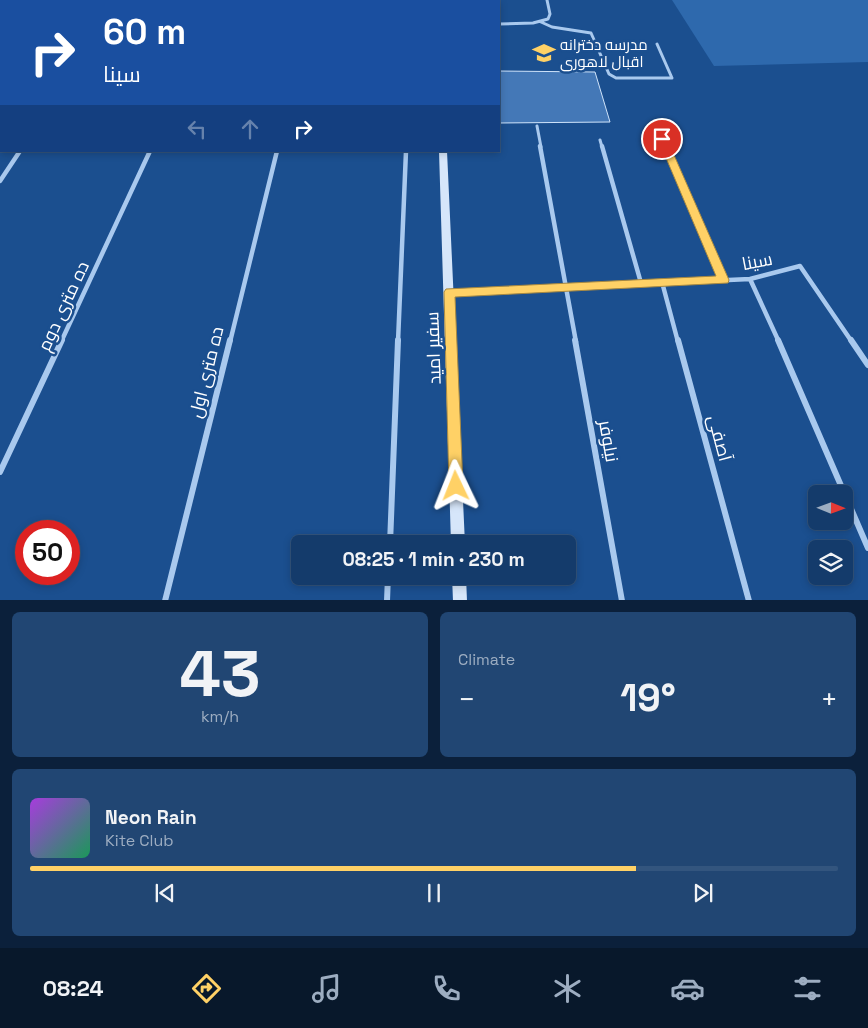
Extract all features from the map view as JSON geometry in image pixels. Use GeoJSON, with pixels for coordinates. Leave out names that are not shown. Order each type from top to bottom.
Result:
{"type":"FeatureCollection","features":[{"type":"Feature","properties":{"kind":"main road","name":"سفیر امید"},"geometry":{"type":"LineString","coordinates":[[443,152],[450,292],[458,535]]}},
{"type":"Feature","properties":{"kind":"main road"},"geometry":{"type":"LineString","coordinates":[[459,585],[460,600]]}},
{"type":"Feature","properties":{"kind":"street"},"geometry":{"type":"LineString","coordinates":[[500,24],[541,22],[548,19],[550,14],[547,0]]}},
{"type":"Feature","properties":{"kind":"street"},"geometry":{"type":"LineString","coordinates":[[541,22],[552,27],[591,33],[609,74],[616,78],[672,78],[657,44]]}},
{"type":"Feature","properties":{"kind":"street","name":"نیلوفر"},"geometry":{"type":"LineString","coordinates":[[537,126],[622,600]]}},
{"type":"Feature","properties":{"kind":"street"},"geometry":{"type":"LineString","coordinates":[[662,139],[724,280]]}},
{"type":"Feature","properties":{"kind":"street"},"geometry":{"type":"LineString","coordinates":[[600,140],[641,283]]}},
{"type":"Feature","properties":{"kind":"street"},"geometry":{"type":"LineString","coordinates":[[0,181],[19,152]]}},
{"type":"Feature","properties":{"kind":"street","name":"ده متری دوم"},"geometry":{"type":"LineString","coordinates":[[0,472],[150,152]]}},
{"type":"Feature","properties":{"kind":"street","name":"ده متری اول"},"geometry":{"type":"LineString","coordinates":[[165,600],[277,152]]}},
{"type":"Feature","properties":{"kind":"street"},"geometry":{"type":"LineString","coordinates":[[390,535],[406,152]]}},
{"type":"Feature","properties":{"kind":"street","name":"سینا"},"geometry":{"type":"LineString","coordinates":[[450,292],[750,279],[800,266],[868,365]]}},
{"type":"Feature","properties":{"kind":"street"},"geometry":{"type":"LineString","coordinates":[[750,279],[805,399],[868,548]]}},
{"type":"Feature","properties":{"kind":"street","name":"آصفی"},"geometry":{"type":"LineString","coordinates":[[662,282],[749,600]]}},
{"type":"Feature","properties":{"kind":"street"},"geometry":{"type":"LineString","coordinates":[[387,600],[388,585]]}},
{"type":"Feature","properties":{"kind":"shaded area"},"geometry":{"type":"Polygon","coordinates":[[[672,0],[868,0],[868,62],[714,66],[672,0]]]}},
{"type":"Feature","properties":{"kind":"building"},"geometry":{"type":"Polygon","coordinates":[[[500,71],[595,72],[610,122],[500,123],[500,71]]]}},
{"type":"Feature","properties":{"kind":"place","name":"مدرسه دخترانه اقبال لاهوری"},"geometry":{"type":"Point","coordinates":[544,53]}},
{"type":"Feature","properties":{"kind":"route"},"geometry":{"type":"LineString","coordinates":[[456,486],[450,292],[724,280],[662,139]]}}]}
